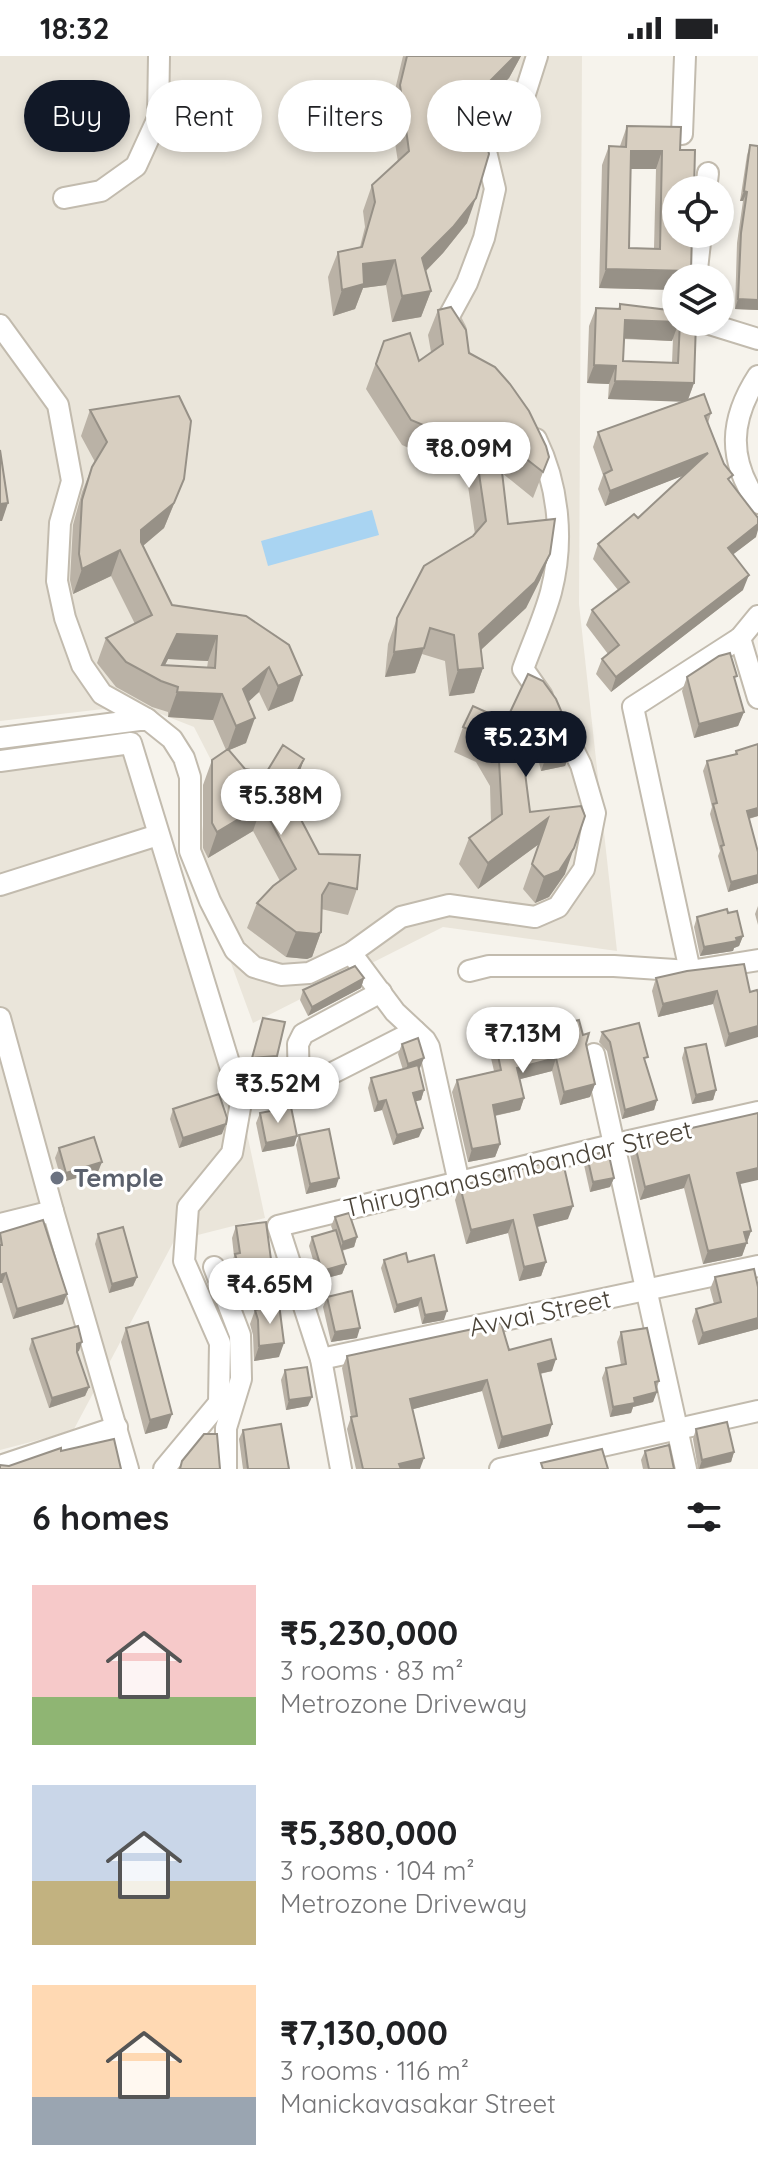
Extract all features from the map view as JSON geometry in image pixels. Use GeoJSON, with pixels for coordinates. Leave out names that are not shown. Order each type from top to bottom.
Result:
{"type":"FeatureCollection","features":[{"type":"Feature","properties":{"kind":"street"},"geometry":{"type":"LineString","coordinates":[[64,198],[101,191],[136,166],[158,118],[159,56]]}},
{"type":"Feature","properties":{"kind":"street"},"geometry":{"type":"LineString","coordinates":[[466,348],[448,318],[467,283],[480,249],[495,189],[484,143],[524,97],[537,56]]}},
{"type":"Feature","properties":{"kind":"street"},"geometry":{"type":"LineString","coordinates":[[682,134],[685,56]]}},
{"type":"Feature","properties":{"kind":"street"},"geometry":{"type":"LineString","coordinates":[[0,325],[58,405],[72,481],[60,523],[57,581],[65,618],[82,665],[102,694],[147,719],[172,739],[184,758],[190,777],[190,851],[210,901],[235,950],[254,967],[281,975],[309,973],[351,953],[401,917],[449,905],[535,917],[558,907],[584,869],[595,813],[581,765],[558,718],[523,669],[551,593],[559,543],[549,466],[524,420]]}},
{"type":"Feature","properties":{"kind":"street"},"geometry":{"type":"LineString","coordinates":[[734,332],[758,339]]}},
{"type":"Feature","properties":{"kind":"street"},"geometry":{"type":"LineString","coordinates":[[758,376],[742,401],[735,439],[742,476],[758,503]]}},
{"type":"Feature","properties":{"kind":"street"},"geometry":{"type":"LineString","coordinates":[[690,971],[633,707],[740,638],[758,616]]}},
{"type":"Feature","properties":{"kind":"street"},"geometry":{"type":"LineString","coordinates":[[740,638],[754,676],[758,698]]}},
{"type":"Feature","properties":{"kind":"street"},"geometry":{"type":"LineString","coordinates":[[0,738],[147,719]]}},
{"type":"Feature","properties":{"kind":"street"},"geometry":{"type":"LineString","coordinates":[[0,761],[131,743],[241,1102],[232,1153],[188,1207],[184,1261],[220,1343],[219,1403],[164,1469]]}},
{"type":"Feature","properties":{"kind":"street"},"geometry":{"type":"LineString","coordinates":[[0,885],[158,835]]}},
{"type":"Feature","properties":{"kind":"street"},"geometry":{"type":"LineString","coordinates":[[351,953],[395,1012],[429,1047],[459,1183]]}},
{"type":"Feature","properties":{"kind":"street"},"geometry":{"type":"LineString","coordinates":[[469,971],[489,966],[614,966],[690,971],[758,960]]}},
{"type":"Feature","properties":{"kind":"street"},"geometry":{"type":"LineString","coordinates":[[381,992],[303,1034],[298,1044],[299,1090],[415,1031]]}},
{"type":"Feature","properties":{"kind":"street"},"geometry":{"type":"LineString","coordinates":[[0,1018],[128,1469]]}},
{"type":"Feature","properties":{"kind":"street"},"geometry":{"type":"LineString","coordinates":[[594,1054],[686,1469]]}},
{"type":"Feature","properties":{"kind":"street","name":"Thirugnanasambandar Street"},"geometry":{"type":"LineString","coordinates":[[321,1359],[278,1226],[758,1112]]}},
{"type":"Feature","properties":{"kind":"street"},"geometry":{"type":"LineString","coordinates":[[0,1224],[53,1211]]}},
{"type":"Feature","properties":{"kind":"street","name":"Avvai Street"},"geometry":{"type":"LineString","coordinates":[[321,1359],[758,1266]]}},
{"type":"Feature","properties":{"kind":"street"},"geometry":{"type":"LineString","coordinates":[[214,1267],[240,1335],[241,1379],[226,1428],[226,1469]]}},
{"type":"Feature","properties":{"kind":"street"},"geometry":{"type":"LineString","coordinates":[[321,1359],[341,1469]]}},
{"type":"Feature","properties":{"kind":"street"},"geometry":{"type":"LineString","coordinates":[[500,1469],[758,1411]]}},
{"type":"Feature","properties":{"kind":"street"},"geometry":{"type":"LineString","coordinates":[[0,1466],[117,1427]]}},
{"type":"Feature","properties":{"kind":"shaded area"},"geometry":{"type":"Polygon","coordinates":[[[0,56],[582,56],[579,604],[617,951],[443,927],[253,1023],[198,860],[212,762],[194,727],[138,705],[0,721],[0,56]]]}},
{"type":"Feature","properties":{"kind":"shaded area"},"geometry":{"type":"Polygon","coordinates":[[[135,728],[241,1105],[265,1218],[174,1241],[73,1431],[0,1450],[0,750],[135,728]]]}},
{"type":"Feature","properties":{"kind":"water"},"geometry":{"type":"Polygon","coordinates":[[[372,510],[379,535],[268,566],[261,541],[372,510]]]}},
{"type":"Feature","properties":{"kind":"building"},"geometry":{"type":"Polygon","coordinates":[[[407,56],[515,56],[491,80],[427,80],[427,152],[489,154],[476,198],[422,258],[431,291],[402,296],[395,260],[363,264],[364,284],[342,290],[338,252],[362,247],[375,202],[372,185],[411,152],[411,80],[401,80],[407,56]]]}},
{"type":"Feature","properties":{"kind":"building"},"geometry":{"type":"Polygon","coordinates":[[[627,126],[681,127],[680,150],[695,150],[694,176],[662,176],[662,248],[692,248],[691,264],[662,264],[662,270],[606,269],[609,146],[626,147],[627,126]],[[631,151],[629,248],[660,249],[662,151],[631,151]]]}},
{"type":"Feature","properties":{"kind":"building"},"geometry":{"type":"Polygon","coordinates":[[[750,145],[758,146],[758,300],[738,299],[741,233],[747,192],[744,191],[750,145]]]}},
{"type":"Feature","properties":{"kind":"building"},"geometry":{"type":"Polygon","coordinates":[[[620,304],[662,309],[662,321],[625,320],[623,361],[678,363],[679,336],[696,336],[694,383],[615,381],[616,366],[594,365],[596,308],[620,309],[620,304]]]}},
{"type":"Feature","properties":{"kind":"building"},"geometry":{"type":"Polygon","coordinates":[[[451,307],[466,330],[469,353],[495,367],[510,384],[529,411],[549,457],[543,472],[498,437],[508,524],[555,519],[550,554],[535,582],[479,634],[483,668],[458,670],[454,635],[430,628],[424,648],[394,652],[397,618],[424,566],[473,536],[486,521],[477,460],[469,444],[411,420],[376,364],[384,341],[410,333],[419,361],[443,344],[438,310],[451,307]]]}},
{"type":"Feature","properties":{"kind":"building"},"geometry":{"type":"Polygon","coordinates":[[[704,394],[711,413],[705,416],[724,464],[733,475],[728,479],[758,518],[758,524],[728,548],[749,575],[616,677],[602,659],[619,645],[592,610],[629,582],[598,544],[634,514],[638,518],[708,453],[610,491],[604,474],[612,470],[598,432],[704,394]]]}},
{"type":"Feature","properties":{"kind":"building"},"geometry":{"type":"Polygon","coordinates":[[[179,396],[191,421],[184,479],[174,503],[141,530],[141,542],[172,605],[246,616],[289,645],[302,675],[278,686],[269,667],[243,689],[255,718],[236,726],[222,694],[177,692],[178,687],[126,662],[106,638],[152,615],[120,550],[82,569],[79,554],[82,500],[92,467],[107,442],[90,410],[179,396]],[[177,634],[162,665],[215,668],[217,636],[177,634]]]}},
{"type":"Feature","properties":{"kind":"building"},"geometry":{"type":"Polygon","coordinates":[[[0,450],[8,503],[0,504],[0,450]]]}},
{"type":"Feature","properties":{"kind":"building"},"geometry":{"type":"Polygon","coordinates":[[[730,653],[744,712],[699,724],[687,677],[719,656],[730,653]]]}},
{"type":"Feature","properties":{"kind":"building"},"geometry":{"type":"Polygon","coordinates":[[[528,674],[543,681],[556,699],[574,741],[550,746],[548,733],[522,749],[530,812],[581,806],[585,816],[574,848],[559,871],[544,877],[532,864],[548,818],[488,863],[469,838],[502,814],[499,761],[486,737],[463,727],[473,706],[506,721],[528,674]]]}},
{"type":"Feature","properties":{"kind":"building"},"geometry":{"type":"Polygon","coordinates":[[[758,744],[758,808],[747,811],[758,852],[758,875],[731,882],[721,846],[724,845],[713,804],[717,803],[707,761],[737,754],[736,751],[758,744]]]}},
{"type":"Feature","properties":{"kind":"building"},"geometry":{"type":"Polygon","coordinates":[[[283,745],[304,759],[286,791],[319,854],[360,855],[357,889],[329,883],[322,895],[321,932],[317,934],[296,932],[257,903],[296,869],[262,805],[217,832],[212,823],[212,760],[228,749],[245,769],[266,773],[283,745]]]}},
{"type":"Feature","properties":{"kind":"building"},"geometry":{"type":"Polygon","coordinates":[[[727,909],[728,913],[737,911],[743,936],[736,938],[737,941],[704,947],[697,917],[727,909]]]}},
{"type":"Feature","properties":{"kind":"building"},"geometry":{"type":"Polygon","coordinates":[[[744,964],[750,992],[757,990],[758,993],[758,1026],[729,1034],[717,991],[663,1004],[656,978],[744,964]]]}},
{"type":"Feature","properties":{"kind":"building"},"geometry":{"type":"Polygon","coordinates":[[[355,966],[364,978],[312,1007],[303,990],[355,966]]]}},
{"type":"Feature","properties":{"kind":"building"},"geometry":{"type":"Polygon","coordinates":[[[263,1018],[285,1022],[277,1056],[252,1058],[263,1018]]]}},
{"type":"Feature","properties":{"kind":"building"},"geometry":{"type":"Polygon","coordinates":[[[579,1020],[583,1035],[589,1033],[586,1044],[595,1084],[564,1092],[556,1058],[517,1068],[524,1098],[493,1105],[500,1144],[472,1149],[457,1080],[501,1070],[495,1041],[579,1020]]]}},
{"type":"Feature","properties":{"kind":"building"},"geometry":{"type":"Polygon","coordinates":[[[639,1023],[648,1057],[644,1058],[657,1100],[625,1110],[610,1042],[602,1032],[639,1023]]]}},
{"type":"Feature","properties":{"kind":"building"},"geometry":{"type":"Polygon","coordinates":[[[418,1038],[424,1058],[408,1064],[402,1044],[418,1038]]]}},
{"type":"Feature","properties":{"kind":"building"},"geometry":{"type":"Polygon","coordinates":[[[706,1044],[716,1090],[696,1095],[685,1048],[706,1044]]]}},
{"type":"Feature","properties":{"kind":"building"},"geometry":{"type":"Polygon","coordinates":[[[418,1065],[424,1090],[413,1093],[423,1128],[397,1135],[386,1100],[378,1102],[371,1078],[418,1065]]]}},
{"type":"Feature","properties":{"kind":"building"},"geometry":{"type":"Polygon","coordinates":[[[219,1094],[226,1124],[183,1138],[173,1109],[219,1094]]]}},
{"type":"Feature","properties":{"kind":"building"},"geometry":{"type":"Polygon","coordinates":[[[291,1107],[297,1136],[266,1143],[260,1113],[291,1107]]]}},
{"type":"Feature","properties":{"kind":"building"},"geometry":{"type":"Polygon","coordinates":[[[758,1113],[758,1168],[737,1173],[751,1231],[744,1232],[747,1243],[708,1251],[689,1175],[645,1187],[634,1141],[758,1113]]]}},
{"type":"Feature","properties":{"kind":"building"},"geometry":{"type":"Polygon","coordinates":[[[329,1129],[339,1178],[310,1184],[299,1135],[329,1129]]]}},
{"type":"Feature","properties":{"kind":"building"},"geometry":{"type":"Polygon","coordinates":[[[94,1137],[102,1162],[66,1173],[59,1148],[94,1137]]]}},
{"type":"Feature","properties":{"kind":"building"},"geometry":{"type":"Polygon","coordinates":[[[608,1151],[614,1178],[593,1182],[587,1156],[608,1151]]]}},
{"type":"Feature","properties":{"kind":"building"},"geometry":{"type":"Polygon","coordinates":[[[562,1158],[573,1206],[534,1215],[546,1262],[524,1267],[513,1220],[471,1230],[460,1186],[562,1158]]]}},
{"type":"Feature","properties":{"kind":"building"},"geometry":{"type":"Polygon","coordinates":[[[349,1213],[357,1237],[343,1242],[335,1217],[349,1213]]]}},
{"type":"Feature","properties":{"kind":"building"},"geometry":{"type":"Polygon","coordinates":[[[43,1220],[67,1294],[17,1309],[6,1273],[0,1275],[0,1233],[43,1220]]]}},
{"type":"Feature","properties":{"kind":"building"},"geometry":{"type":"Polygon","coordinates":[[[266,1222],[274,1282],[246,1290],[235,1254],[240,1253],[236,1226],[266,1222]]]}},
{"type":"Feature","properties":{"kind":"building"},"geometry":{"type":"Polygon","coordinates":[[[123,1227],[137,1277],[112,1284],[98,1234],[123,1227]]]}},
{"type":"Feature","properties":{"kind":"building"},"geometry":{"type":"Polygon","coordinates":[[[336,1230],[346,1264],[322,1271],[312,1237],[336,1230]]]}},
{"type":"Feature","properties":{"kind":"building"},"geometry":{"type":"Polygon","coordinates":[[[406,1253],[408,1262],[434,1255],[447,1311],[425,1315],[421,1298],[397,1305],[384,1260],[406,1253]]]}},
{"type":"Feature","properties":{"kind":"building"},"geometry":{"type":"Polygon","coordinates":[[[754,1269],[758,1287],[758,1318],[703,1333],[696,1309],[721,1302],[715,1277],[754,1269]]]}},
{"type":"Feature","properties":{"kind":"building"},"geometry":{"type":"Polygon","coordinates":[[[352,1291],[360,1328],[335,1332],[327,1297],[352,1291]]]}},
{"type":"Feature","properties":{"kind":"building"},"geometry":{"type":"Polygon","coordinates":[[[279,1304],[284,1343],[259,1346],[255,1310],[279,1304]]]}},
{"type":"Feature","properties":{"kind":"building"},"geometry":{"type":"Polygon","coordinates":[[[148,1322],[172,1414],[150,1420],[126,1328],[148,1322]]]}},
{"type":"Feature","properties":{"kind":"building"},"geometry":{"type":"Polygon","coordinates":[[[501,1323],[509,1350],[551,1339],[556,1359],[538,1364],[552,1424],[502,1437],[487,1380],[410,1399],[424,1458],[399,1464],[401,1469],[363,1469],[351,1417],[357,1416],[347,1356],[501,1323]]]}},
{"type":"Feature","properties":{"kind":"building"},"geometry":{"type":"Polygon","coordinates":[[[78,1326],[82,1342],[77,1344],[77,1352],[89,1387],[52,1398],[32,1339],[78,1326]]]}},
{"type":"Feature","properties":{"kind":"building"},"geometry":{"type":"Polygon","coordinates":[[[647,1328],[659,1381],[655,1382],[657,1392],[634,1398],[635,1403],[613,1407],[606,1368],[626,1364],[621,1332],[647,1328]]]}},
{"type":"Feature","properties":{"kind":"building"},"geometry":{"type":"Polygon","coordinates":[[[307,1367],[312,1397],[289,1400],[285,1370],[307,1367]]]}},
{"type":"Feature","properties":{"kind":"building"},"geometry":{"type":"Polygon","coordinates":[[[727,1422],[734,1452],[702,1460],[696,1429],[727,1422]]]}},
{"type":"Feature","properties":{"kind":"building"},"geometry":{"type":"Polygon","coordinates":[[[281,1424],[289,1469],[248,1469],[243,1430],[281,1424]]]}},
{"type":"Feature","properties":{"kind":"building"},"geometry":{"type":"Polygon","coordinates":[[[204,1434],[217,1434],[220,1469],[180,1469],[182,1461],[204,1434]]]}},
{"type":"Feature","properties":{"kind":"building"},"geometry":{"type":"Polygon","coordinates":[[[114,1439],[121,1469],[0,1469],[0,1465],[9,1466],[61,1448],[61,1451],[114,1439]]]}},
{"type":"Feature","properties":{"kind":"building"},"geometry":{"type":"Polygon","coordinates":[[[669,1445],[674,1469],[649,1469],[645,1451],[669,1445]]]}},
{"type":"Feature","properties":{"kind":"building"},"geometry":{"type":"Polygon","coordinates":[[[602,1449],[608,1469],[543,1469],[541,1463],[602,1449]]]}},
{"type":"Feature","properties":{"kind":"place","name":"Temple"},"geometry":{"type":"Point","coordinates":[57,1178]}}]}
